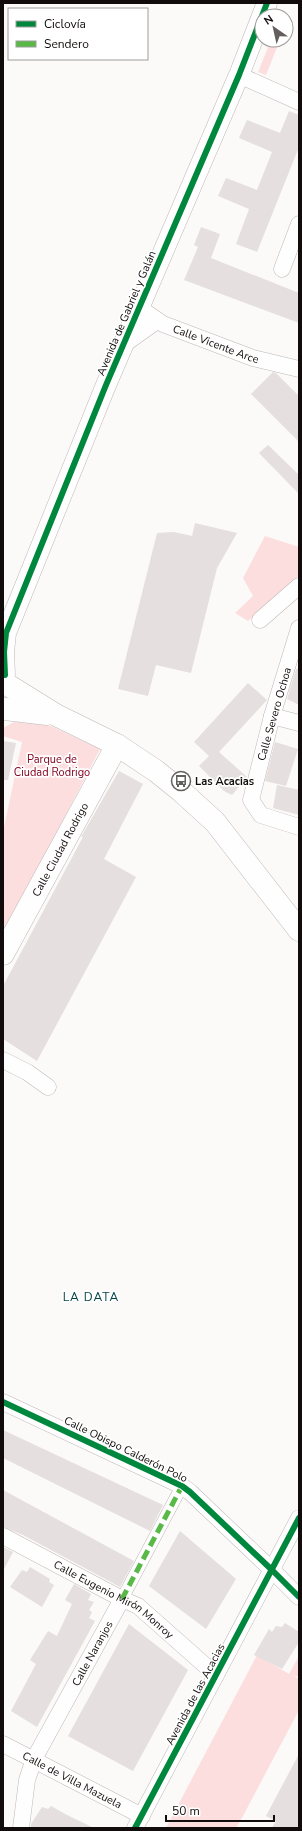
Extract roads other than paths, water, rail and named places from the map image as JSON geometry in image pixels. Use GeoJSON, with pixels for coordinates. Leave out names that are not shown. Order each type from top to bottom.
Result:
{"type":"FeatureCollection","features":[{"type":"Feature","properties":{"kind":"main road"},"geometry":{"type":"LineString","coordinates":[[6,678],[11,695],[4,710],[56,715]]}},
{"type":"Feature","properties":{"kind":"main road"},"geometry":{"type":"LineString","coordinates":[[6,678],[56,715],[117,745],[156,771],[181,791],[215,822],[299,930]]}},
{"type":"Feature","properties":{"kind":"main road","name":"Calle Ciudad Rodrigo"},"geometry":{"type":"LineString","coordinates":[[3,954],[117,745]]}},
{"type":"Feature","properties":{"kind":"street","name":"Avenida de Gabriel y Galán"},"geometry":{"type":"LineString","coordinates":[[6,678],[4,652],[5,635],[147,287],[239,75],[267,3]]}},
{"type":"Feature","properties":{"kind":"street"},"geometry":{"type":"LineString","coordinates":[[239,75],[299,102]]}},
{"type":"Feature","properties":{"kind":"street"},"geometry":{"type":"LineString","coordinates":[[282,269],[299,224]]}},
{"type":"Feature","properties":{"kind":"street"},"geometry":{"type":"LineString","coordinates":[[123,345],[158,322],[147,287]]}},
{"type":"Feature","properties":{"kind":"street","name":"Calle Vicente Arce"},"geometry":{"type":"LineString","coordinates":[[137,312],[144,321],[158,322],[253,358],[299,368]]}},
{"type":"Feature","properties":{"kind":"street"},"geometry":{"type":"LineString","coordinates":[[260,620],[299,586]]}},
{"type":"Feature","properties":{"kind":"street","name":"Calle Severo Ochoa"},"geometry":{"type":"LineString","coordinates":[[299,628],[294,661],[272,716],[251,800],[261,814],[299,827]]}},
{"type":"Feature","properties":{"kind":"street"},"geometry":{"type":"LineString","coordinates":[[272,716],[299,723]]}},
{"type":"Feature","properties":{"kind":"street"},"geometry":{"type":"LineString","coordinates":[[3,1060],[26,1072],[48,1087]]}},
{"type":"Feature","properties":{"kind":"street","name":"Calle Obispo Calderón Polo"},"geometry":{"type":"LineString","coordinates":[[3,1402],[182,1486],[299,1597]]}},
{"type":"Feature","properties":{"kind":"street","name":"Calle Naranjos"},"geometry":{"type":"LineString","coordinates":[[21,1828],[27,1780],[34,1759],[182,1486]]}},
{"type":"Feature","properties":{"kind":"street","name":"Avenida de las Acacias"},"geometry":{"type":"LineString","coordinates":[[138,1822],[299,1518]]}},
{"type":"Feature","properties":{"kind":"street","name":"Calle Eugenio Mirón Monroy"},"geometry":{"type":"LineString","coordinates":[[3,1536],[138,1606],[216,1675]]}},
{"type":"Feature","properties":{"kind":"street","name":"Calle de Villa Mazuela"},"geometry":{"type":"LineString","coordinates":[[3,1744],[34,1759],[138,1822]]}},
{"type":"Feature","properties":{"kind":"place","name":"Las Acacias"},"geometry":{"type":"Point","coordinates":[181,781]}},
{"type":"Feature","properties":{"kind":"district","name":"LA DATA"},"geometry":{"type":"Point","coordinates":[91,1297]}},
{"type":"Feature","properties":{"kind":"park label","name":"Parque de Ciudad Rodrigo"},"geometry":{"type":"Point","coordinates":[52,765]}}]}
